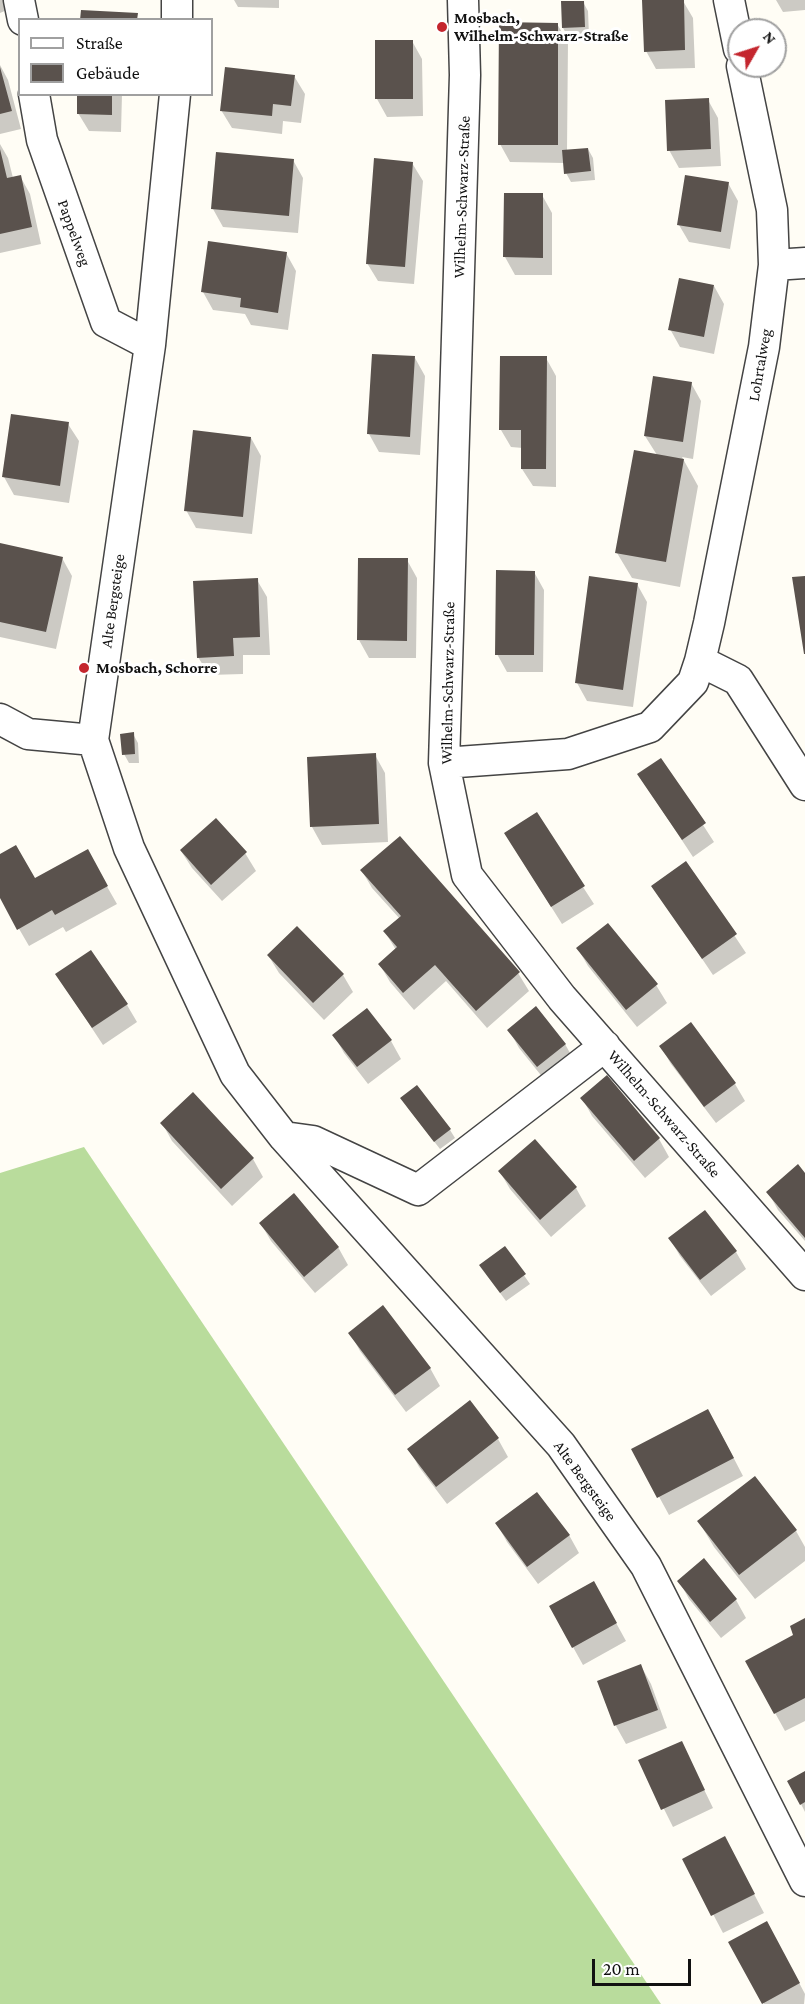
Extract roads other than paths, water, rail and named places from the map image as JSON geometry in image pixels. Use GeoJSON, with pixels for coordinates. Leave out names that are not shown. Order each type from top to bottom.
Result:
{"type":"FeatureCollection","features":[{"type":"Feature","properties":{"kind":"street"},"geometry":{"type":"LineString","coordinates":[[20,0],[22,18]]}},
{"type":"Feature","properties":{"kind":"street"},"geometry":{"type":"LineString","coordinates":[[177,0],[177,18]]}},
{"type":"Feature","properties":{"kind":"street","name":"Wilhelm-Schwarz-Straße"},"geometry":{"type":"LineString","coordinates":[[463,0],[465,75],[444,763],[467,875],[562,998],[805,1275]]}},
{"type":"Feature","properties":{"kind":"street"},"geometry":{"type":"LineString","coordinates":[[729,0],[733,18]]}},
{"type":"Feature","properties":{"kind":"street","name":"Lohrtalweg"},"geometry":{"type":"LineString","coordinates":[[444,763],[568,754],[650,727],[693,682],[700,662],[764,347],[774,265],[772,210],[744,78]]}},
{"type":"Feature","properties":{"kind":"street","name":"Pappelweg"},"geometry":{"type":"LineString","coordinates":[[34,96],[42,140],[106,322],[150,345]]}},
{"type":"Feature","properties":{"kind":"street","name":"Alte Bergsteige"},"geometry":{"type":"LineString","coordinates":[[175,96],[150,345],[93,740],[129,848],[235,1074],[284,1137],[561,1445],[646,1566],[805,1881]]}},
{"type":"Feature","properties":{"kind":"street"},"geometry":{"type":"LineString","coordinates":[[774,265],[805,263]]}},
{"type":"Feature","properties":{"kind":"street"},"geometry":{"type":"LineString","coordinates":[[700,662],[738,680],[805,785]]}},
{"type":"Feature","properties":{"kind":"street"},"geometry":{"type":"LineString","coordinates":[[0,719],[28,734],[93,740]]}},
{"type":"Feature","properties":{"kind":"street"},"geometry":{"type":"LineString","coordinates":[[284,1137],[313,1141],[417,1190],[605,1047]]}},
{"type":"Feature","properties":{"kind":"place","name":"Mosbach, Wilhelm-Schwarz-Straße"},"geometry":{"type":"Point","coordinates":[442,27]}},
{"type":"Feature","properties":{"kind":"place","name":"Mosbach, Schorre"},"geometry":{"type":"Point","coordinates":[84,668]}}]}
